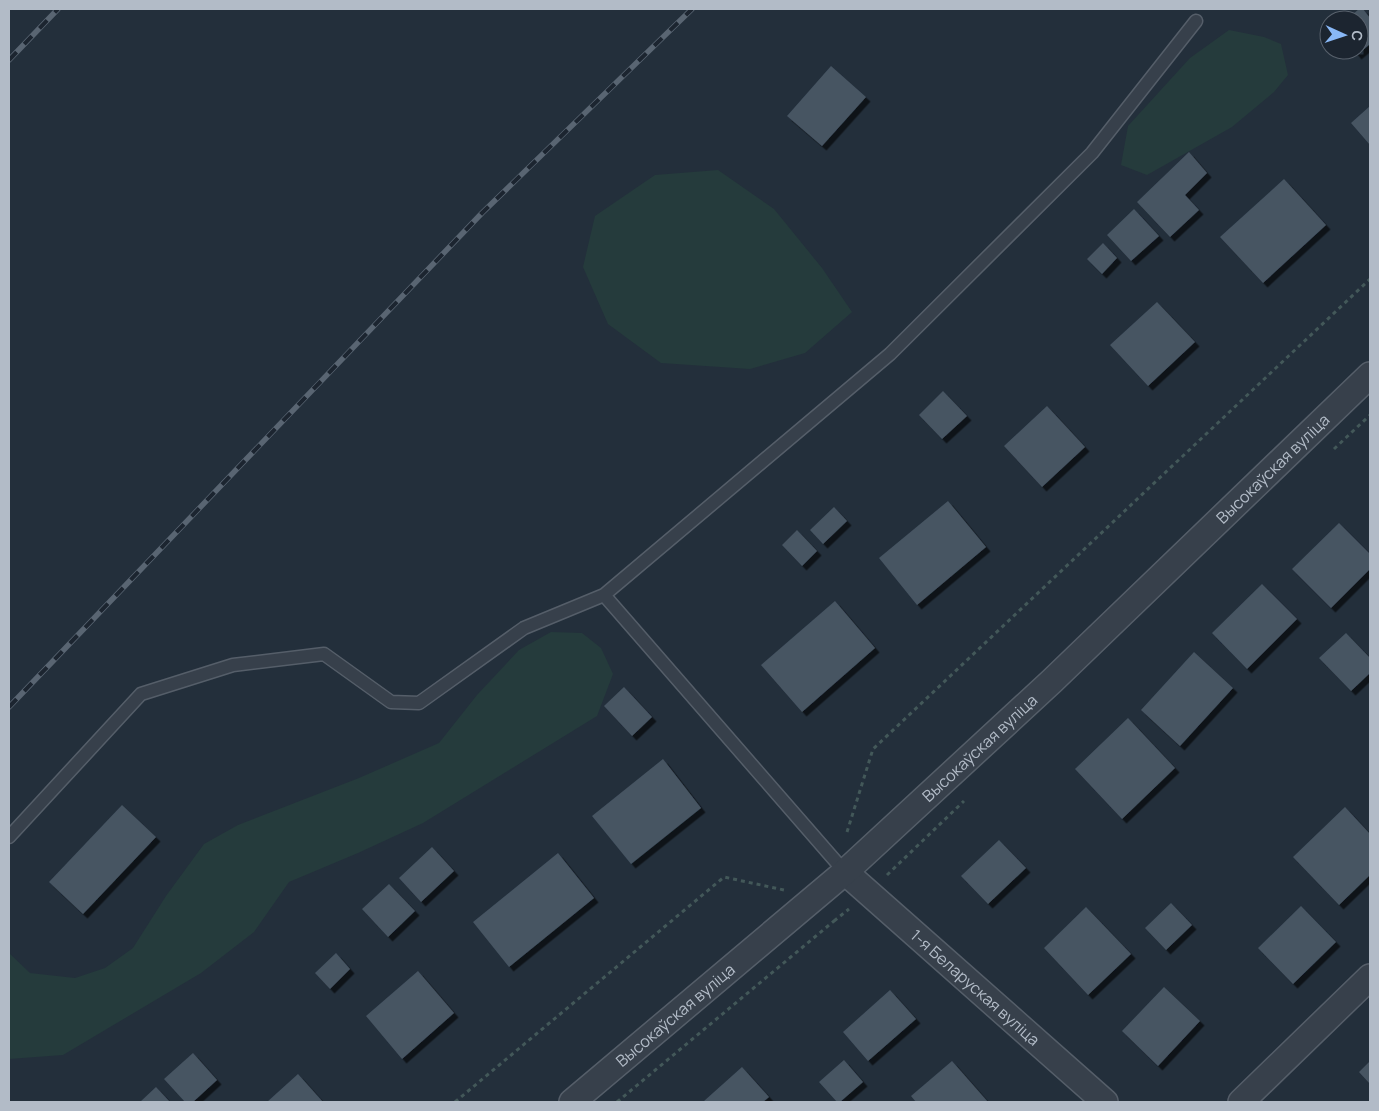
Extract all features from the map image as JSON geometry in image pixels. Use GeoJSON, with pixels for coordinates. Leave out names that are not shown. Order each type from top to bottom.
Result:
{"type":"FeatureCollection","features":[{"type":"Feature","properties":{"kind":"street","name":"Высокаўская вуліца"},"geometry":{"type":"LineString","coordinates":[[572,1102],[845,872],[1052,681],[1370,375]]}},
{"type":"Feature","properties":{"kind":"street","name":"1-я Беларуская вуліца"},"geometry":{"type":"LineString","coordinates":[[845,872],[1105,1102]]}},
{"type":"Feature","properties":{"kind":"street"},"geometry":{"type":"LineString","coordinates":[[1242,1102],[1370,978]]}},
{"type":"Feature","properties":{"kind":"lane"},"geometry":{"type":"LineString","coordinates":[[9,837],[141,694],[233,665],[324,654],[391,702],[419,703],[524,628],[604,595],[890,354],[1092,153],[1196,21]]}},
{"type":"Feature","properties":{"kind":"lane"},"geometry":{"type":"LineString","coordinates":[[604,595],[845,872]]}},
{"type":"Feature","properties":{"kind":"path"},"geometry":{"type":"LineString","coordinates":[[845,872],[845,839],[873,749],[1370,279]]}},
{"type":"Feature","properties":{"kind":"green space"},"geometry":{"type":"Polygon","coordinates":[[[1229,30],[1264,37],[1281,44],[1288,75],[1274,92],[1232,127],[1147,175],[1121,165],[1128,126],[1190,58],[1229,30]]]}},
{"type":"Feature","properties":{"kind":"green space"},"geometry":{"type":"Polygon","coordinates":[[[718,170],[774,209],[822,268],[852,312],[805,353],[750,369],[661,363],[608,324],[583,267],[595,216],[655,175],[718,170]]]}},
{"type":"Feature","properties":{"kind":"green space"},"geometry":{"type":"Polygon","coordinates":[[[551,632],[582,633],[601,648],[613,674],[597,716],[423,823],[289,882],[254,932],[201,973],[63,1055],[9,1059],[9,953],[30,973],[75,978],[105,968],[133,948],[166,896],[204,844],[238,825],[359,778],[439,743],[477,695],[519,650],[551,632]]]}},
{"type":"Feature","properties":{"kind":"building"},"geometry":{"type":"Polygon","coordinates":[[[1369,17],[1370,18],[1369,45],[1369,17]]]}},
{"type":"Feature","properties":{"kind":"building"},"geometry":{"type":"Polygon","coordinates":[[[831,66],[866,97],[822,146],[787,116],[831,66]]]}},
{"type":"Feature","properties":{"kind":"building"},"geometry":{"type":"Polygon","coordinates":[[[1370,106],[1370,145],[1351,123],[1370,106]]]}},
{"type":"Feature","properties":{"kind":"building"},"geometry":{"type":"Polygon","coordinates":[[[1189,152],[1207,173],[1185,195],[1199,210],[1170,237],[1137,202],[1189,152]]]}},
{"type":"Feature","properties":{"kind":"building"},"geometry":{"type":"Polygon","coordinates":[[[1284,179],[1326,225],[1263,283],[1220,237],[1284,179]]]}},
{"type":"Feature","properties":{"kind":"building"},"geometry":{"type":"Polygon","coordinates":[[[1134,209],[1159,236],[1131,261],[1107,235],[1134,209]]]}},
{"type":"Feature","properties":{"kind":"building"},"geometry":{"type":"Polygon","coordinates":[[[1103,243],[1117,258],[1102,274],[1087,259],[1103,243]]]}},
{"type":"Feature","properties":{"kind":"building"},"geometry":{"type":"Polygon","coordinates":[[[1157,302],[1195,342],[1148,386],[1110,345],[1157,302]]]}},
{"type":"Feature","properties":{"kind":"building"},"geometry":{"type":"Polygon","coordinates":[[[943,391],[967,416],[942,439],[919,415],[943,391]]]}},
{"type":"Feature","properties":{"kind":"building"},"geometry":{"type":"Polygon","coordinates":[[[1047,406],[1085,447],[1042,487],[1004,446],[1047,406]]]}},
{"type":"Feature","properties":{"kind":"building"},"geometry":{"type":"Polygon","coordinates":[[[948,501],[986,547],[917,605],[879,558],[948,501]]]}},
{"type":"Feature","properties":{"kind":"building"},"geometry":{"type":"Polygon","coordinates":[[[834,507],[847,521],[823,544],[810,530],[834,507]]]}},
{"type":"Feature","properties":{"kind":"building"},"geometry":{"type":"Polygon","coordinates":[[[1339,523],[1370,554],[1370,569],[1331,608],[1292,569],[1339,523]]]}},
{"type":"Feature","properties":{"kind":"building"},"geometry":{"type":"Polygon","coordinates":[[[797,530],[817,551],[802,566],[782,545],[797,530]]]}},
{"type":"Feature","properties":{"kind":"building"},"geometry":{"type":"Polygon","coordinates":[[[1262,584],[1297,619],[1247,669],[1212,633],[1262,584]]]}},
{"type":"Feature","properties":{"kind":"building"},"geometry":{"type":"Polygon","coordinates":[[[835,601],[875,648],[802,712],[761,665],[835,601]]]}},
{"type":"Feature","properties":{"kind":"building"},"geometry":{"type":"Polygon","coordinates":[[[1346,633],[1370,658],[1370,673],[1351,691],[1319,658],[1346,633]]]}},
{"type":"Feature","properties":{"kind":"building"},"geometry":{"type":"Polygon","coordinates":[[[1194,652],[1233,688],[1180,746],[1141,710],[1194,652]]]}},
{"type":"Feature","properties":{"kind":"building"},"geometry":{"type":"Polygon","coordinates":[[[624,687],[652,717],[632,736],[604,706],[624,687]]]}},
{"type":"Feature","properties":{"kind":"building"},"geometry":{"type":"Polygon","coordinates":[[[1128,718],[1175,768],[1122,819],[1075,769],[1128,718]]]}},
{"type":"Feature","properties":{"kind":"building"},"geometry":{"type":"Polygon","coordinates":[[[663,759],[701,808],[631,864],[592,816],[663,759]]]}},
{"type":"Feature","properties":{"kind":"building"},"geometry":{"type":"Polygon","coordinates":[[[122,805],[156,837],[83,914],[49,882],[122,805]]]}},
{"type":"Feature","properties":{"kind":"building"},"geometry":{"type":"Polygon","coordinates":[[[1345,807],[1370,834],[1370,875],[1339,905],[1293,857],[1345,807]]]}},
{"type":"Feature","properties":{"kind":"building"},"geometry":{"type":"Polygon","coordinates":[[[999,840],[1026,868],[988,904],[961,876],[999,840]]]}},
{"type":"Feature","properties":{"kind":"building"},"geometry":{"type":"Polygon","coordinates":[[[432,847],[454,871],[421,902],[399,878],[432,847]]]}},
{"type":"Feature","properties":{"kind":"building"},"geometry":{"type":"Polygon","coordinates":[[[558,853],[594,898],[509,967],[473,922],[558,853]]]}},
{"type":"Feature","properties":{"kind":"building"},"geometry":{"type":"Polygon","coordinates":[[[389,884],[415,911],[388,937],[362,909],[389,884]]]}},
{"type":"Feature","properties":{"kind":"building"},"geometry":{"type":"Polygon","coordinates":[[[1171,903],[1192,925],[1166,950],[1145,928],[1171,903]]]}},
{"type":"Feature","properties":{"kind":"building"},"geometry":{"type":"Polygon","coordinates":[[[1301,906],[1336,942],[1293,984],[1258,948],[1301,906]]]}},
{"type":"Feature","properties":{"kind":"building"},"geometry":{"type":"Polygon","coordinates":[[[1086,907],[1131,954],[1088,995],[1044,948],[1086,907]]]}},
{"type":"Feature","properties":{"kind":"building"},"geometry":{"type":"Polygon","coordinates":[[[336,953],[350,969],[330,989],[315,973],[336,953]]]}},
{"type":"Feature","properties":{"kind":"building"},"geometry":{"type":"Polygon","coordinates":[[[418,971],[454,1013],[402,1059],[366,1016],[418,971]]]}},
{"type":"Feature","properties":{"kind":"building"},"geometry":{"type":"Polygon","coordinates":[[[1164,987],[1200,1021],[1158,1066],[1122,1031],[1164,987]]]}},
{"type":"Feature","properties":{"kind":"building"},"geometry":{"type":"Polygon","coordinates":[[[890,990],[916,1019],[868,1061],[843,1032],[890,990]]]}},
{"type":"Feature","properties":{"kind":"building"},"geometry":{"type":"Polygon","coordinates":[[[193,1053],[217,1080],[193,1102],[185,1102],[164,1079],[193,1053]]]}},
{"type":"Feature","properties":{"kind":"building"},"geometry":{"type":"Polygon","coordinates":[[[844,1060],[863,1082],[840,1102],[837,1102],[819,1082],[844,1060]]]}},
{"type":"Feature","properties":{"kind":"building"},"geometry":{"type":"Polygon","coordinates":[[[952,1061],[988,1102],[916,1102],[911,1096],[952,1061]]]}},
{"type":"Feature","properties":{"kind":"building"},"geometry":{"type":"Polygon","coordinates":[[[1370,1061],[1370,1084],[1359,1072],[1370,1061]]]}},
{"type":"Feature","properties":{"kind":"building"},"geometry":{"type":"Polygon","coordinates":[[[742,1067],[769,1097],[763,1102],[704,1101],[742,1067]]]}},
{"type":"Feature","properties":{"kind":"building"},"geometry":{"type":"Polygon","coordinates":[[[298,1074],[323,1102],[267,1102],[298,1074]]]}},
{"type":"Feature","properties":{"kind":"building"},"geometry":{"type":"Polygon","coordinates":[[[156,1087],[170,1102],[140,1102],[156,1087]]]}},
{"type":"Feature","properties":{"kind":"railway"},"geometry":{"type":"LineString","coordinates":[[9,60],[58,9]]}},
{"type":"Feature","properties":{"kind":"railway"},"geometry":{"type":"LineString","coordinates":[[9,707],[482,213],[692,9]]}}]}
